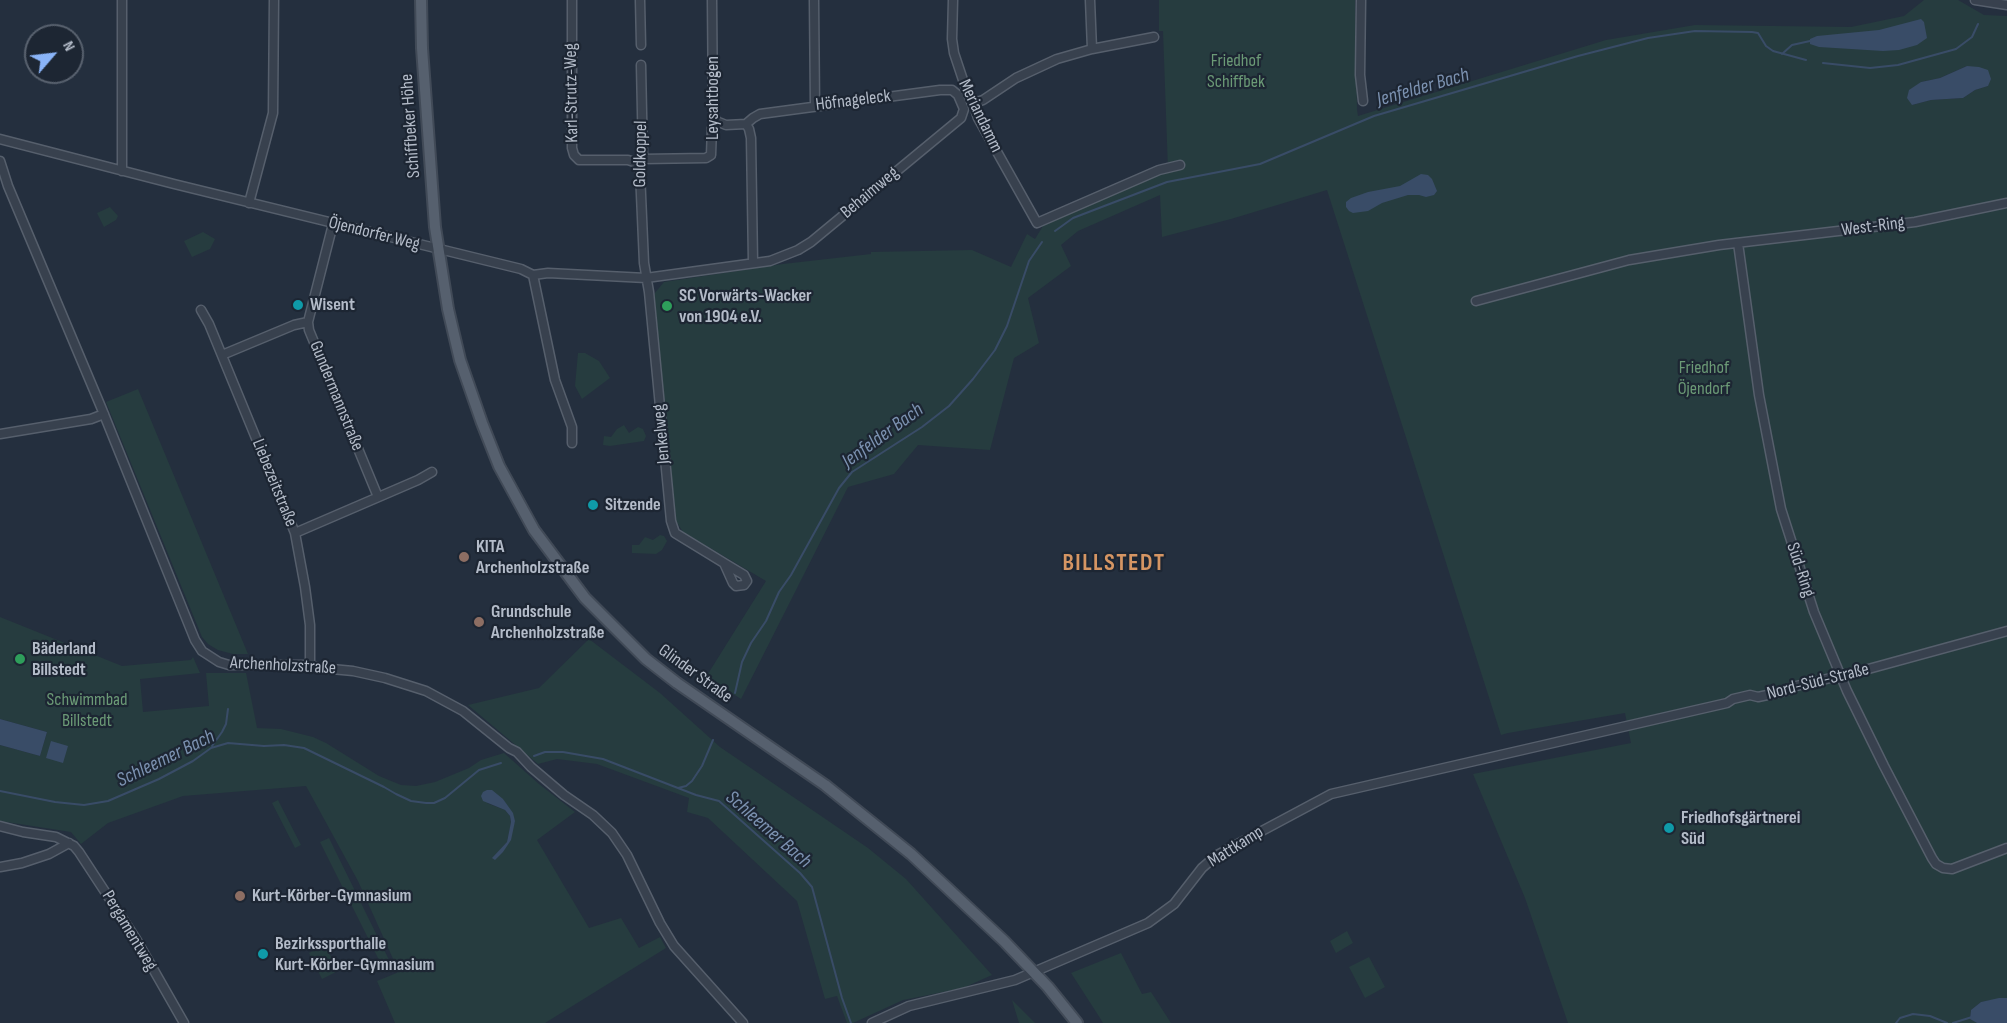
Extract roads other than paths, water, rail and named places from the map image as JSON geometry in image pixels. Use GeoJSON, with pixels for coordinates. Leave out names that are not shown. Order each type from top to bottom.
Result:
{"type":"FeatureCollection","features":[{"type":"Feature","properties":{"kind":"main road","name":"Schiffbeker Höhe"},"geometry":{"type":"LineString","coordinates":[[421,0],[426,100],[438,249]]}},
{"type":"Feature","properties":{"kind":"main road","name":"Glinder Straße"},"geometry":{"type":"LineString","coordinates":[[438,249],[448,309],[460,360],[499,466],[540,538],[585,598],[656,668],[825,785],[911,854],[984,921],[1034,973],[1077,1023]]}},
{"type":"Feature","properties":{"kind":"street"},"geometry":{"type":"LineString","coordinates":[[122,0],[122,171]]}},
{"type":"Feature","properties":{"kind":"street"},"geometry":{"type":"LineString","coordinates":[[249,203],[273,113],[274,0]]}},
{"type":"Feature","properties":{"kind":"street","name":"Karl-Strutz-Weg"},"geometry":{"type":"LineString","coordinates":[[572,0],[572,148],[574,155],[579,160],[640,161]]}},
{"type":"Feature","properties":{"kind":"street"},"geometry":{"type":"LineString","coordinates":[[640,0],[641,45]]}},
{"type":"Feature","properties":{"kind":"street","name":"Leysahtbogen"},"geometry":{"type":"LineString","coordinates":[[640,161],[709,157],[712,150],[712,128],[716,121],[713,111],[712,0]]}},
{"type":"Feature","properties":{"kind":"street"},"geometry":{"type":"LineString","coordinates":[[814,0],[815,106]]}},
{"type":"Feature","properties":{"kind":"street","name":"Meriandamm"},"geometry":{"type":"LineString","coordinates":[[953,0],[954,53],[969,94],[977,102],[978,118],[1037,223],[1159,170],[1179,165]]}},
{"type":"Feature","properties":{"kind":"street"},"geometry":{"type":"LineString","coordinates":[[1090,0],[1092,49]]}},
{"type":"Feature","properties":{"kind":"street"},"geometry":{"type":"LineString","coordinates":[[1361,0],[1360,75],[1364,101]]}},
{"type":"Feature","properties":{"kind":"street"},"geometry":{"type":"LineString","coordinates":[[1975,0],[2007,5]]}},
{"type":"Feature","properties":{"kind":"street"},"geometry":{"type":"LineString","coordinates":[[977,102],[1016,78],[1071,54],[1154,37]]}},
{"type":"Feature","properties":{"kind":"street","name":"Goldkoppel"},"geometry":{"type":"LineString","coordinates":[[641,65],[640,172],[646,278]]}},
{"type":"Feature","properties":{"kind":"street","name":"Höfnageleck"},"geometry":{"type":"LineString","coordinates":[[716,121],[726,125],[746,124],[760,114],[949,90],[955,92],[961,99]]}},
{"type":"Feature","properties":{"kind":"street","name":"Behaimweg"},"geometry":{"type":"LineString","coordinates":[[753,262],[770,261],[811,242],[961,118],[964,109],[961,99]]}},
{"type":"Feature","properties":{"kind":"street"},"geometry":{"type":"LineString","coordinates":[[746,124],[751,138],[753,262]]}},
{"type":"Feature","properties":{"kind":"street","name":"Öjendorfer Weg"},"geometry":{"type":"LineString","coordinates":[[0,139],[333,224],[521,269],[533,275],[548,273],[646,278],[753,262]]}},
{"type":"Feature","properties":{"kind":"street","name":"Archenholzstraße"},"geometry":{"type":"LineString","coordinates":[[0,161],[4,188],[104,414],[195,640],[202,651],[219,662],[229,665],[310,665],[377,676],[426,691],[463,711],[524,758],[531,767],[612,833],[627,855],[668,937],[743,1023]]}},
{"type":"Feature","properties":{"kind":"street","name":"West-Ring"},"geometry":{"type":"LineString","coordinates":[[1476,301],[1629,260],[1738,243],[1915,222],[2007,203]]}},
{"type":"Feature","properties":{"kind":"street","name":"Gundermannstraße"},"geometry":{"type":"LineString","coordinates":[[333,224],[308,322],[314,344],[378,497]]}},
{"type":"Feature","properties":{"kind":"street","name":"Süd-Ring"},"geometry":{"type":"LineString","coordinates":[[1738,243],[1759,395],[1781,509],[1814,612],[1841,676],[1932,858],[1943,868],[1955,868],[2007,848]]}},
{"type":"Feature","properties":{"kind":"street"},"geometry":{"type":"LineString","coordinates":[[533,275],[555,380],[572,427],[572,443]]}},
{"type":"Feature","properties":{"kind":"street","name":"Jenkelweg"},"geometry":{"type":"LineString","coordinates":[[646,278],[672,527],[680,537],[724,563]]}},
{"type":"Feature","properties":{"kind":"street","name":"Liebezeitstraße"},"geometry":{"type":"LineString","coordinates":[[201,310],[209,324],[295,533],[310,625],[310,665]]}},
{"type":"Feature","properties":{"kind":"street"},"geometry":{"type":"LineString","coordinates":[[222,355],[294,325],[308,322]]}},
{"type":"Feature","properties":{"kind":"street"},"geometry":{"type":"LineString","coordinates":[[0,434],[104,414]]}},
{"type":"Feature","properties":{"kind":"street"},"geometry":{"type":"LineString","coordinates":[[295,533],[432,472]]}},
{"type":"Feature","properties":{"kind":"street","name":"Nord-Süd-Straße"},"geometry":{"type":"LineString","coordinates":[[1628,726],[1727,703],[1733,699],[1750,695],[1758,697],[2007,631]]}},
{"type":"Feature","properties":{"kind":"street","name":"Mattkamp"},"geometry":{"type":"LineString","coordinates":[[872,1023],[909,1006],[1005,983],[1034,973],[1152,921],[1178,900],[1202,868],[1217,855],[1323,796],[1628,726]]}},
{"type":"Feature","properties":{"kind":"street"},"geometry":{"type":"LineString","coordinates":[[0,826],[56,837],[69,843]]}},
{"type":"Feature","properties":{"kind":"street"},"geometry":{"type":"LineString","coordinates":[[0,867],[49,854],[69,843]]}},
{"type":"Feature","properties":{"kind":"street","name":"Pergamentweg"},"geometry":{"type":"LineString","coordinates":[[69,843],[79,852],[136,939],[184,1023]]}},
{"type":"Feature","properties":{"kind":"water"},"geometry":{"type":"Polygon","coordinates":[[[1921,19],[1924,22],[1927,38],[1917,45],[1899,50],[1819,47],[1810,44],[1810,39],[1817,36],[1879,30],[1921,19]]]}},
{"type":"Feature","properties":{"kind":"water"},"geometry":{"type":"Polygon","coordinates":[[[1967,66],[1988,70],[1991,79],[1988,86],[1975,90],[1963,98],[1931,100],[1912,105],[1907,98],[1909,90],[1921,82],[1940,78],[1967,66]]]}},
{"type":"Feature","properties":{"kind":"water"},"geometry":{"type":"Polygon","coordinates":[[[1421,174],[1428,175],[1432,179],[1437,191],[1434,195],[1426,197],[1408,195],[1382,203],[1368,211],[1353,213],[1346,207],[1346,202],[1351,198],[1400,186],[1421,174]]]}},
{"type":"Feature","properties":{"kind":"water"},"geometry":{"type":"Polygon","coordinates":[[[0,719],[47,732],[40,756],[0,745],[0,719]]]}},
{"type":"Feature","properties":{"kind":"water"},"geometry":{"type":"Polygon","coordinates":[[[51,741],[68,746],[63,763],[46,758],[51,741]]]}},
{"type":"Feature","properties":{"kind":"water"},"geometry":{"type":"Polygon","coordinates":[[[487,790],[492,790],[503,799],[513,813],[515,821],[511,840],[495,860],[492,858],[507,842],[511,822],[505,810],[483,801],[481,796],[487,790]]]}},
{"type":"Feature","properties":{"kind":"water"},"geometry":{"type":"Polygon","coordinates":[[[2007,998],[2007,1023],[1977,1023],[1970,1019],[1971,1010],[1981,1002],[2007,998]]]}},
{"type":"Feature","properties":{"kind":"waterway","name":"Jenfelder Bach"},"geometry":{"type":"LineString","coordinates":[[1823,63],[1870,68],[1898,65],[1956,49],[1972,37],[1978,24]]}},
{"type":"Feature","properties":{"kind":"waterway","name":"Jenfelder Bach"},"geometry":{"type":"LineString","coordinates":[[1055,231],[1073,218],[1167,182],[1260,164],[1374,116],[1578,56],[1648,38],[1695,31],[1752,32],[1758,33],[1766,46],[1773,51],[1806,60]]}},
{"type":"Feature","properties":{"kind":"waterway"},"geometry":{"type":"LineString","coordinates":[[1782,54],[1792,45],[1810,41]]}},
{"type":"Feature","properties":{"kind":"waterway","name":"Jenfelder Bach"},"geometry":{"type":"LineString","coordinates":[[735,693],[742,662],[751,643],[766,621],[779,592],[791,575],[839,488],[852,472],[922,427],[949,406],[973,379],[995,350],[1007,326],[1029,261],[1042,242]]}},
{"type":"Feature","properties":{"kind":"waterway"},"geometry":{"type":"LineString","coordinates":[[212,746],[226,724],[228,709]]}},
{"type":"Feature","properties":{"kind":"waterway","name":"Jenfelder Bach"},"geometry":{"type":"LineString","coordinates":[[678,788],[692,781],[702,766],[713,740]]}},
{"type":"Feature","properties":{"kind":"waterway","name":"Schleemer Bach"},"geometry":{"type":"LineString","coordinates":[[0,791],[55,802],[84,805],[108,801],[159,779],[193,761],[211,748],[228,743],[304,748],[411,801],[434,803],[445,798],[479,770],[501,763]]}},
{"type":"Feature","properties":{"kind":"waterway","name":"Schleemer Bach"},"geometry":{"type":"LineString","coordinates":[[534,756],[545,752],[563,752],[603,759],[696,795],[719,801],[800,873],[812,887],[851,1023]]}},
{"type":"Feature","properties":{"kind":"waterway","name":"Schleemer Bach"},"geometry":{"type":"LineString","coordinates":[[1896,1023],[1900,1018],[1913,1014],[1930,1016],[1947,1023]]}},
{"type":"Feature","properties":{"kind":"waterway","name":"Schleemer Bach"},"geometry":{"type":"LineString","coordinates":[[1953,1023],[1972,1017]]}},
{"type":"Feature","properties":{"kind":"place","name":"Wisent"},"geometry":{"type":"Point","coordinates":[298,305]}},
{"type":"Feature","properties":{"kind":"place","name":"SC Vorwärts-Wacker von 1904 e.V."},"geometry":{"type":"Point","coordinates":[667,306]}},
{"type":"Feature","properties":{"kind":"place","name":"Sitzende"},"geometry":{"type":"Point","coordinates":[593,505]}},
{"type":"Feature","properties":{"kind":"place","name":"KITA Archenholzstraße"},"geometry":{"type":"Point","coordinates":[464,557]}},
{"type":"Feature","properties":{"kind":"place","name":"Grundschule Archenholzstraße"},"geometry":{"type":"Point","coordinates":[479,622]}},
{"type":"Feature","properties":{"kind":"place","name":"Bäderland Billstedt"},"geometry":{"type":"Point","coordinates":[20,659]}},
{"type":"Feature","properties":{"kind":"place","name":"Friedhofsgärtnerei Süd"},"geometry":{"type":"Point","coordinates":[1669,828]}},
{"type":"Feature","properties":{"kind":"place","name":"Kurt-Körber-Gymnasium"},"geometry":{"type":"Point","coordinates":[240,896]}},
{"type":"Feature","properties":{"kind":"place","name":"Bezirkssporthalle Kurt-Körber-Gymnasium"},"geometry":{"type":"Point","coordinates":[263,954]}},
{"type":"Feature","properties":{"kind":"district","name":"BILLSTEDT"},"geometry":{"type":"Point","coordinates":[1114,564]}},
{"type":"Feature","properties":{"kind":"park label","name":"Friedhof Schiffbek"},"geometry":{"type":"Point","coordinates":[1236,71]}},
{"type":"Feature","properties":{"kind":"park label","name":"Friedhof Öjendorf"},"geometry":{"type":"Point","coordinates":[1704,378]}},
{"type":"Feature","properties":{"kind":"park label","name":"Schwimmbad Billstedt"},"geometry":{"type":"Point","coordinates":[87,710]}}]}
